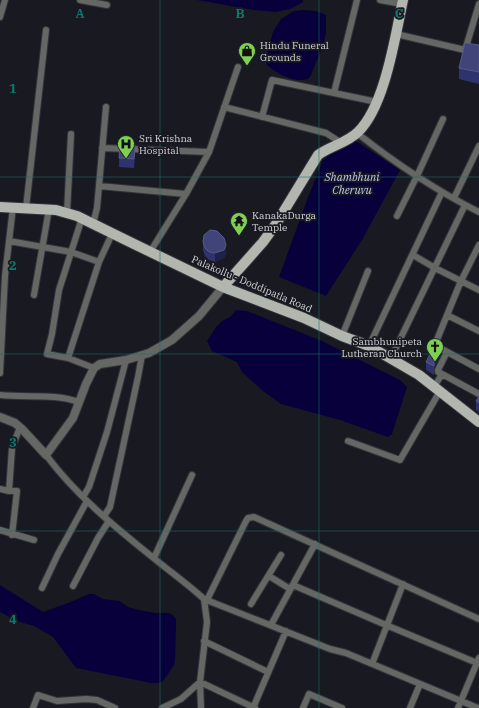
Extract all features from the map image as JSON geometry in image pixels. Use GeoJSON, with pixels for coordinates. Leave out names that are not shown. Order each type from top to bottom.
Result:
{"type":"FeatureCollection","features":[{"type":"Feature","properties":{"kind":"main road"},"geometry":{"type":"LineString","coordinates":[[223,287],[263,242],[276,224],[318,155],[324,150],[357,133],[362,128],[377,102],[384,84],[402,2]]}},
{"type":"Feature","properties":{"kind":"main road","name":"Palakollu - Doddipatla Road"},"geometry":{"type":"LineString","coordinates":[[0,207],[49,209],[82,218],[223,287],[304,318],[342,336],[370,346],[419,375],[479,422]]}},
{"type":"Feature","properties":{"kind":"street"},"geometry":{"type":"LineString","coordinates":[[0,16],[5,0]]}},
{"type":"Feature","properties":{"kind":"street"},"geometry":{"type":"LineString","coordinates":[[80,0],[106,5]]}},
{"type":"Feature","properties":{"kind":"street"},"geometry":{"type":"LineString","coordinates":[[334,94],[357,0]]}},
{"type":"Feature","properties":{"kind":"street"},"geometry":{"type":"LineString","coordinates":[[380,0],[402,2]]}},
{"type":"Feature","properties":{"kind":"street"},"geometry":{"type":"LineString","coordinates":[[465,50],[479,4]]}},
{"type":"Feature","properties":{"kind":"street"},"geometry":{"type":"LineString","coordinates":[[26,208],[46,30]]}},
{"type":"Feature","properties":{"kind":"street"},"geometry":{"type":"LineString","coordinates":[[396,34],[465,50],[479,51]]}},
{"type":"Feature","properties":{"kind":"street"},"geometry":{"type":"LineString","coordinates":[[150,252],[186,194],[209,152],[238,67]]}},
{"type":"Feature","properties":{"kind":"street"},"geometry":{"type":"LineString","coordinates":[[262,117],[272,80],[377,102]]}},
{"type":"Feature","properties":{"kind":"street"},"geometry":{"type":"LineString","coordinates":[[93,224],[98,208],[106,107]]}},
{"type":"Feature","properties":{"kind":"street"},"geometry":{"type":"LineString","coordinates":[[224,107],[326,133],[340,142]]}},
{"type":"Feature","properties":{"kind":"street"},"geometry":{"type":"LineString","coordinates":[[397,216],[443,119]]}},
{"type":"Feature","properties":{"kind":"street"},"geometry":{"type":"LineString","coordinates":[[357,133],[394,161],[417,176],[442,192],[479,212]]}},
{"type":"Feature","properties":{"kind":"street"},"geometry":{"type":"LineString","coordinates":[[67,213],[71,134]]}},
{"type":"Feature","properties":{"kind":"street"},"geometry":{"type":"LineString","coordinates":[[454,198],[479,146]]}},
{"type":"Feature","properties":{"kind":"street"},"geometry":{"type":"LineString","coordinates":[[102,148],[209,152]]}},
{"type":"Feature","properties":{"kind":"street"},"geometry":{"type":"LineString","coordinates":[[99,186],[186,194]]}},
{"type":"Feature","properties":{"kind":"street"},"geometry":{"type":"LineString","coordinates":[[370,346],[442,192]]}},
{"type":"Feature","properties":{"kind":"street"},"geometry":{"type":"LineString","coordinates":[[391,358],[465,205]]}},
{"type":"Feature","properties":{"kind":"street"},"geometry":{"type":"LineString","coordinates":[[0,373],[2,275],[14,207]]}},
{"type":"Feature","properties":{"kind":"street"},"geometry":{"type":"LineString","coordinates":[[34,295],[49,209]]}},
{"type":"Feature","properties":{"kind":"street"},"geometry":{"type":"LineString","coordinates":[[82,218],[59,290],[48,354],[68,358],[94,368]]}},
{"type":"Feature","properties":{"kind":"street"},"geometry":{"type":"LineString","coordinates":[[68,358],[99,262],[112,234]]}},
{"type":"Feature","properties":{"kind":"street"},"geometry":{"type":"LineString","coordinates":[[9,241],[71,252],[99,262]]}},
{"type":"Feature","properties":{"kind":"street"},"geometry":{"type":"LineString","coordinates":[[479,245],[436,342],[438,347],[479,369]]}},
{"type":"Feature","properties":{"kind":"street"},"geometry":{"type":"LineString","coordinates":[[413,255],[479,290]]}},
{"type":"Feature","properties":{"kind":"street"},"geometry":{"type":"LineString","coordinates":[[342,336],[368,271]]}},
{"type":"Feature","properties":{"kind":"street"},"geometry":{"type":"LineString","coordinates":[[46,455],[73,418],[94,368],[100,364],[126,360],[149,353],[172,340],[199,316],[223,287]]}},
{"type":"Feature","properties":{"kind":"street"},"geometry":{"type":"LineString","coordinates":[[447,315],[479,331]]}},
{"type":"Feature","properties":{"kind":"street"},"geometry":{"type":"LineString","coordinates":[[447,352],[438,372],[479,394]]}},
{"type":"Feature","properties":{"kind":"street"},"geometry":{"type":"LineString","coordinates":[[73,586],[107,518],[142,355]]}},
{"type":"Feature","properties":{"kind":"street"},"geometry":{"type":"LineString","coordinates":[[42,588],[90,487],[107,432],[126,360]]}},
{"type":"Feature","properties":{"kind":"street"},"geometry":{"type":"LineString","coordinates":[[348,441],[400,460],[437,389],[442,374]]}},
{"type":"Feature","properties":{"kind":"street"},"geometry":{"type":"LineString","coordinates":[[0,395],[15,397],[41,396],[67,398],[79,402]]}},
{"type":"Feature","properties":{"kind":"street"},"geometry":{"type":"LineString","coordinates":[[0,417],[15,423],[20,427],[46,455],[66,480],[85,499],[206,600],[330,650],[346,653],[478,708]]}},
{"type":"Feature","properties":{"kind":"street"},"geometry":{"type":"LineString","coordinates":[[9,491],[12,448],[20,427]]}},
{"type":"Feature","properties":{"kind":"street"},"geometry":{"type":"LineString","coordinates":[[154,558],[192,475]]}},
{"type":"Feature","properties":{"kind":"street"},"geometry":{"type":"LineString","coordinates":[[0,489],[17,491],[12,535]]}},
{"type":"Feature","properties":{"kind":"street"},"geometry":{"type":"LineString","coordinates":[[201,708],[200,682],[207,622],[206,600],[248,518],[254,517],[479,619]]}},
{"type":"Feature","properties":{"kind":"street"},"geometry":{"type":"LineString","coordinates":[[0,530],[12,535],[34,540]]}},
{"type":"Feature","properties":{"kind":"street"},"geometry":{"type":"LineString","coordinates":[[271,625],[315,544]]}},
{"type":"Feature","properties":{"kind":"street"},"geometry":{"type":"LineString","coordinates":[[251,604],[281,555]]}},
{"type":"Feature","properties":{"kind":"street"},"geometry":{"type":"LineString","coordinates":[[269,576],[292,587],[386,625],[478,660],[458,708]]}},
{"type":"Feature","properties":{"kind":"street"},"geometry":{"type":"LineString","coordinates":[[372,664],[403,584]]}},
{"type":"Feature","properties":{"kind":"street"},"geometry":{"type":"LineString","coordinates":[[200,682],[254,708],[286,631]]}},
{"type":"Feature","properties":{"kind":"street"},"geometry":{"type":"LineString","coordinates":[[204,641],[268,672]]}},
{"type":"Feature","properties":{"kind":"street"},"geometry":{"type":"LineString","coordinates":[[162,708],[181,699],[200,682]]}},
{"type":"Feature","properties":{"kind":"street"},"geometry":{"type":"LineString","coordinates":[[410,708],[420,684]]}},
{"type":"Feature","properties":{"kind":"street"},"geometry":{"type":"LineString","coordinates":[[303,708],[309,694],[342,708]]}},
{"type":"Feature","properties":{"kind":"street"},"geometry":{"type":"LineString","coordinates":[[33,708],[38,695],[57,701],[86,699],[97,700],[115,708]]}},
{"type":"Feature","properties":{"kind":"water"},"geometry":{"type":"Polygon","coordinates":[[[197,0],[303,0],[303,2],[290,9],[276,12],[254,10],[197,0]]]}},
{"type":"Feature","properties":{"kind":"water"},"geometry":{"type":"Polygon","coordinates":[[[294,11],[316,11],[326,15],[326,34],[311,75],[308,79],[297,80],[276,72],[267,65],[266,59],[273,32],[281,19],[294,11]]]}},
{"type":"Feature","properties":{"kind":"water","name":"Shambhuni Cheruvu"},"geometry":{"type":"Polygon","coordinates":[[[356,141],[400,170],[362,240],[326,296],[279,277],[323,160],[335,151],[356,141]]]}},
{"type":"Feature","properties":{"kind":"water"},"geometry":{"type":"Polygon","coordinates":[[[236,310],[247,311],[322,341],[400,380],[407,387],[392,434],[388,437],[340,420],[281,404],[263,391],[242,372],[237,362],[212,351],[207,341],[216,327],[222,321],[230,317],[236,310]]]}},
{"type":"Feature","properties":{"kind":"water"},"geometry":{"type":"Polygon","coordinates":[[[0,585],[43,612],[89,594],[94,594],[103,599],[120,601],[128,607],[139,610],[155,613],[169,613],[176,619],[174,665],[163,681],[158,683],[151,683],[76,668],[53,637],[34,626],[17,621],[0,612],[0,585]]]}},
{"type":"Feature","properties":{"kind":"building"},"geometry":{"type":"Polygon","coordinates":[[[465,43],[479,45],[479,72],[459,68],[465,43]]]}},
{"type":"Feature","properties":{"kind":"building"},"geometry":{"type":"Polygon","coordinates":[[[120,145],[135,145],[134,159],[119,158],[120,145]]]}},
{"type":"Feature","properties":{"kind":"building"},"geometry":{"type":"Polygon","coordinates":[[[210,230],[217,231],[224,238],[226,245],[224,250],[215,253],[209,252],[205,248],[203,242],[204,235],[210,230]]]}},
{"type":"Feature","properties":{"kind":"building"},"geometry":{"type":"Polygon","coordinates":[[[436,342],[441,345],[434,360],[434,366],[426,362],[436,342]]]}},
{"type":"Feature","properties":{"kind":"building"},"geometry":{"type":"Polygon","coordinates":[[[479,396],[479,403],[476,401],[479,396]]]}},
{"type":"Feature","properties":{"kind":"place","name":"Hindu Funeral Grounds"},"geometry":{"type":"Point","coordinates":[247,66]}},
{"type":"Feature","properties":{"kind":"place","name":"Sri Krishna Hospital"},"geometry":{"type":"Point","coordinates":[126,159]}},
{"type":"Feature","properties":{"kind":"place","name":"KanakaDurga Temple"},"geometry":{"type":"Point","coordinates":[239,236]}},
{"type":"Feature","properties":{"kind":"place","name":"Sambhunipeta Lutheran Church"},"geometry":{"type":"Point","coordinates":[435,362]}}]}
